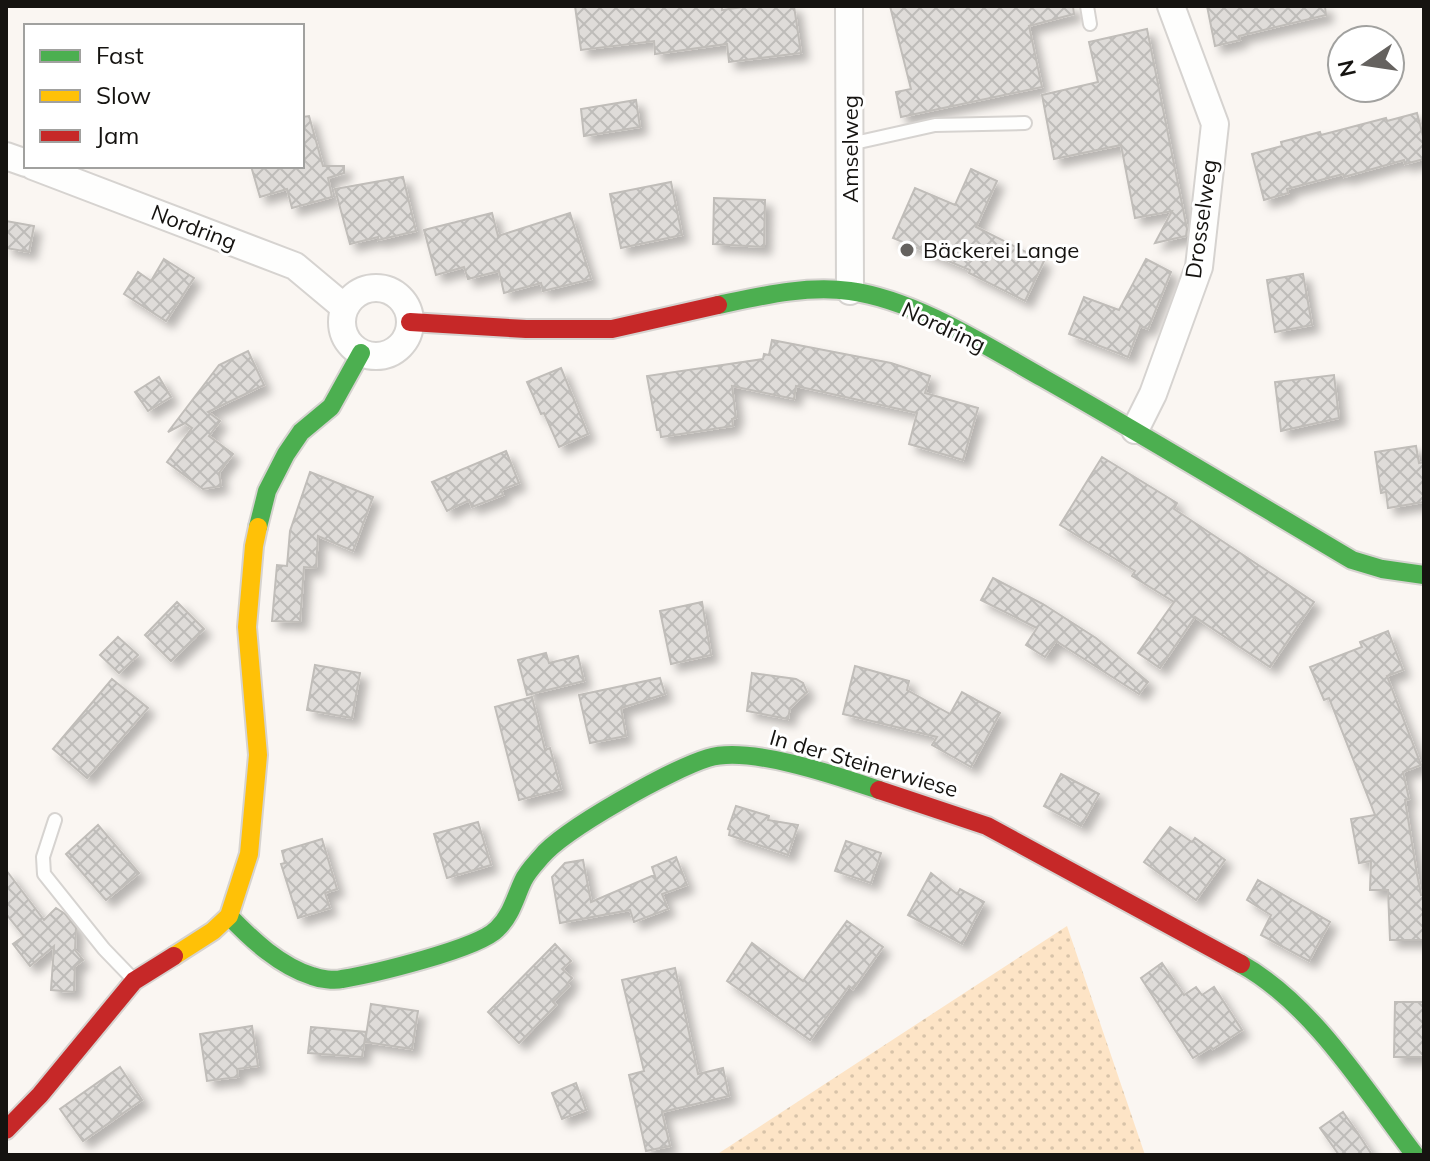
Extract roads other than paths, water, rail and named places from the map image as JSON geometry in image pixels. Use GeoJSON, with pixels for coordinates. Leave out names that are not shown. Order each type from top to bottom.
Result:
{"type":"FeatureCollection","features":[{"type":"Feature","properties":{"kind":"street","name":"Amselweg"},"geometry":{"type":"LineString","coordinates":[[849,6],[850,291]]}},
{"type":"Feature","properties":{"kind":"street","name":"Drosselweg"},"geometry":{"type":"LineString","coordinates":[[1135,430],[1153,394],[1199,267],[1215,124],[1171,6]]}},
{"type":"Feature","properties":{"kind":"street","name":"Nordring"},"geometry":{"type":"LineString","coordinates":[[38,168],[295,266],[344,307]]}},
{"type":"Feature","properties":{"kind":"street"},"geometry":{"type":"LineString","coordinates":[[383,288],[394,292],[402,300],[410,322],[406,339],[395,352],[378,357],[361,353],[350,345],[343,334],[341,320],[344,307],[360,291],[383,288]]}},
{"type":"Feature","properties":{"kind":"street","name":"Nordring"},"geometry":{"type":"LineString","coordinates":[[410,322],[526,329],[612,329],[779,292],[850,291],[909,307],[992,349],[1135,430],[1352,560],[1382,569],[1424,575]]}},
{"type":"Feature","properties":{"kind":"street"},"geometry":{"type":"LineString","coordinates":[[6,1130],[40,1095],[134,981],[213,931],[229,916],[249,854],[258,755],[247,627],[254,546],[267,491],[286,454],[301,432],[331,407],[361,353]]}},
{"type":"Feature","properties":{"kind":"street","name":"In der Steinerwiese"},"geometry":{"type":"LineString","coordinates":[[229,916],[252,940],[313,977],[339,980],[468,946],[496,931],[509,914],[524,878],[544,853],[566,835],[669,774],[710,757],[751,755],[855,782],[987,826],[1259,974],[1304,1011],[1415,1155]]}},
{"type":"Feature","properties":{"kind":"lane"},"geometry":{"type":"LineString","coordinates":[[1087,6],[1090,24]]}},
{"type":"Feature","properties":{"kind":"lane"},"geometry":{"type":"LineString","coordinates":[[850,144],[935,125],[1025,123]]}},
{"type":"Feature","properties":{"kind":"lane"},"geometry":{"type":"LineString","coordinates":[[55,820],[43,857],[44,874],[95,939],[134,981]]}},
{"type":"Feature","properties":{"kind":"place","name":"Bäckerei Lange"},"geometry":{"type":"Point","coordinates":[907,250]}}]}
